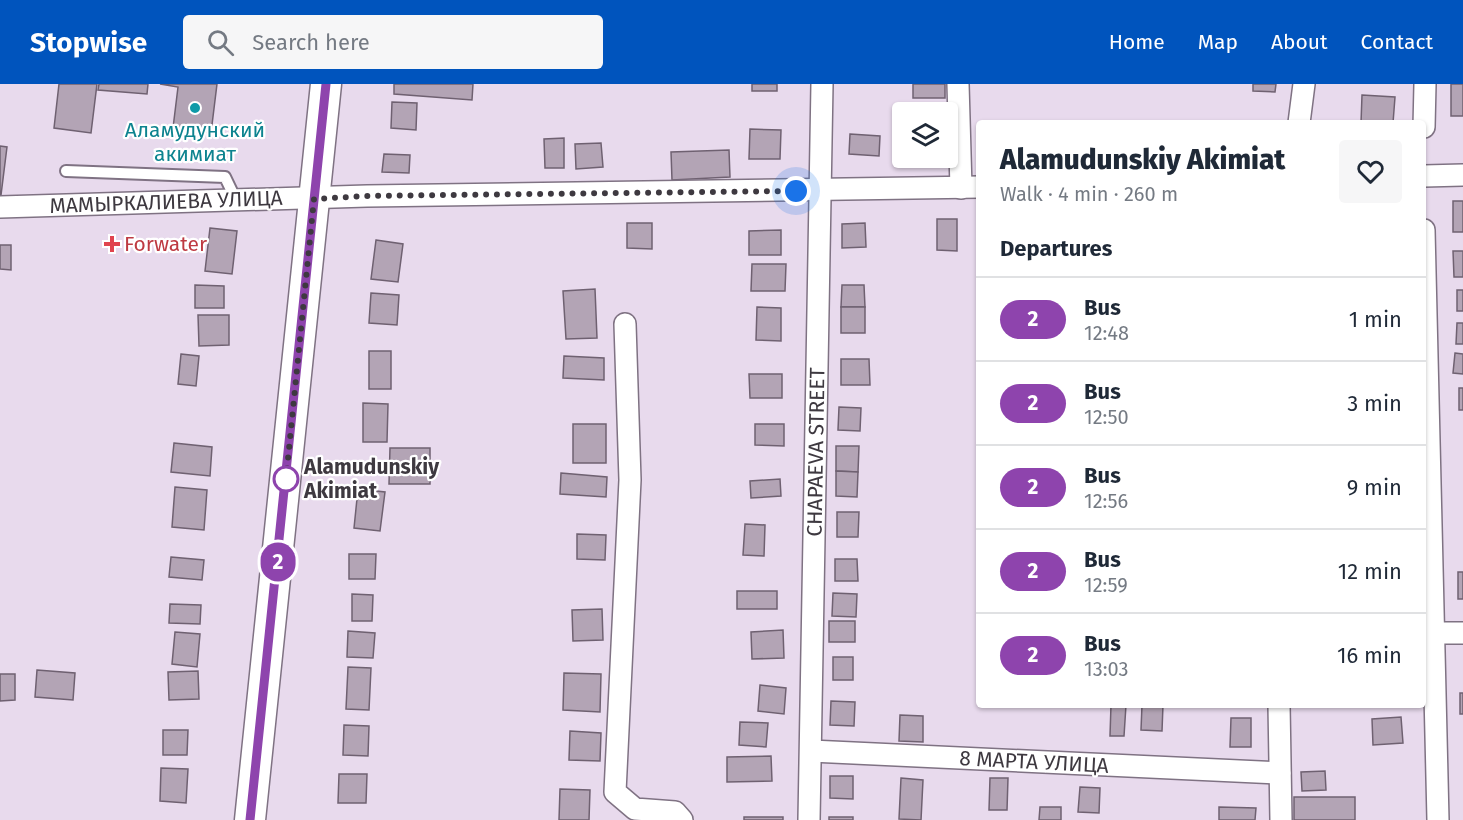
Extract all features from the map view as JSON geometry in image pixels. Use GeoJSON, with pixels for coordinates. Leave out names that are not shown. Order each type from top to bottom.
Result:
{"type":"FeatureCollection","features":[{"type":"Feature","properties":{"kind":"main road"},"geometry":{"type":"LineString","coordinates":[[250,820],[326,84]]}},
{"type":"Feature","properties":{"kind":"street","name":"CHAPAEVA STREET"},"geometry":{"type":"LineString","coordinates":[[809,820],[822,84]]}},
{"type":"Feature","properties":{"kind":"street"},"geometry":{"type":"LineString","coordinates":[[958,84],[970,187]]}},
{"type":"Feature","properties":{"kind":"street"},"geometry":{"type":"LineString","coordinates":[[1299,120],[1304,84]]}},
{"type":"Feature","properties":{"kind":"street"},"geometry":{"type":"LineString","coordinates":[[1424,120],[1425,84]]}},
{"type":"Feature","properties":{"kind":"street"},"geometry":{"type":"LineString","coordinates":[[1426,176],[1463,175]]}},
{"type":"Feature","properties":{"kind":"street","name":"МАМЫРКАЛИЕВА УЛИЦА"},"geometry":{"type":"LineString","coordinates":[[0,207],[367,196],[970,187]]}},
{"type":"Feature","properties":{"kind":"street"},"geometry":{"type":"LineString","coordinates":[[1426,311],[1438,820]]}},
{"type":"Feature","properties":{"kind":"street"},"geometry":{"type":"LineString","coordinates":[[626,324],[630,480],[615,792],[635,809],[675,812],[682,820]]}},
{"type":"Feature","properties":{"kind":"street"},"geometry":{"type":"LineString","coordinates":[[1434,633],[1463,633]]}},
{"type":"Feature","properties":{"kind":"street"},"geometry":{"type":"LineString","coordinates":[[1279,708],[1281,820]]}},
{"type":"Feature","properties":{"kind":"street","name":"8 МАРТА УЛИЦА"},"geometry":{"type":"LineString","coordinates":[[811,751],[1280,773]]}},
{"type":"Feature","properties":{"kind":"lane"},"geometry":{"type":"LineString","coordinates":[[66,171],[225,177],[236,200]]}},
{"type":"Feature","properties":{"kind":"building"},"geometry":{"type":"Polygon","coordinates":[[[59,84],[97,84],[91,133],[54,128],[59,84]]]}},
{"type":"Feature","properties":{"kind":"building"},"geometry":{"type":"Polygon","coordinates":[[[99,84],[148,84],[147,94],[98,90],[99,84]]]}},
{"type":"Feature","properties":{"kind":"building","name":"Аламудунский акимиат"},"geometry":{"type":"Polygon","coordinates":[[[160,84],[217,84],[211,133],[173,128],[178,87],[160,84]]]}},
{"type":"Feature","properties":{"kind":"building"},"geometry":{"type":"Polygon","coordinates":[[[394,84],[473,84],[472,100],[394,94],[394,84]]]}},
{"type":"Feature","properties":{"kind":"building"},"geometry":{"type":"Polygon","coordinates":[[[752,84],[777,84],[777,91],[752,91],[752,84]]]}},
{"type":"Feature","properties":{"kind":"building"},"geometry":{"type":"Polygon","coordinates":[[[913,84],[945,84],[945,98],[913,98],[913,84]]]}},
{"type":"Feature","properties":{"kind":"building"},"geometry":{"type":"Polygon","coordinates":[[[1253,84],[1276,84],[1275,92],[1253,91],[1253,84]]]}},
{"type":"Feature","properties":{"kind":"building"},"geometry":{"type":"Polygon","coordinates":[[[1451,84],[1463,84],[1463,116],[1451,116],[1451,84]]]}},
{"type":"Feature","properties":{"kind":"building"},"geometry":{"type":"Polygon","coordinates":[[[1362,95],[1395,97],[1393,120],[1361,120],[1362,95]]]}},
{"type":"Feature","properties":{"kind":"building"},"geometry":{"type":"Polygon","coordinates":[[[392,102],[417,103],[416,130],[391,128],[392,102]]]}},
{"type":"Feature","properties":{"kind":"building"},"geometry":{"type":"Polygon","coordinates":[[[750,129],[781,130],[780,159],[749,159],[750,129]]]}},
{"type":"Feature","properties":{"kind":"building"},"geometry":{"type":"Polygon","coordinates":[[[850,134],[880,136],[879,156],[849,154],[850,134]]]}},
{"type":"Feature","properties":{"kind":"building"},"geometry":{"type":"Polygon","coordinates":[[[564,138],[564,168],[545,168],[544,139],[564,138]]]}},
{"type":"Feature","properties":{"kind":"building"},"geometry":{"type":"Polygon","coordinates":[[[601,143],[603,167],[576,169],[575,144],[601,143]]]}},
{"type":"Feature","properties":{"kind":"building"},"geometry":{"type":"Polygon","coordinates":[[[0,146],[7,147],[1,195],[0,195],[0,146]]]}},
{"type":"Feature","properties":{"kind":"building"},"geometry":{"type":"Polygon","coordinates":[[[729,150],[730,177],[672,180],[671,152],[729,150]]]}},
{"type":"Feature","properties":{"kind":"building"},"geometry":{"type":"Polygon","coordinates":[[[384,154],[410,155],[409,173],[382,172],[384,154]]]}},
{"type":"Feature","properties":{"kind":"building"},"geometry":{"type":"Polygon","coordinates":[[[1453,201],[1463,201],[1463,232],[1453,232],[1453,201]]]}},
{"type":"Feature","properties":{"kind":"building"},"geometry":{"type":"Polygon","coordinates":[[[937,219],[957,219],[957,251],[937,250],[937,219]]]}},
{"type":"Feature","properties":{"kind":"building"},"geometry":{"type":"Polygon","coordinates":[[[627,223],[652,223],[652,249],[627,248],[627,223]]]}},
{"type":"Feature","properties":{"kind":"building"},"geometry":{"type":"Polygon","coordinates":[[[865,223],[866,247],[842,248],[842,224],[865,223]]]}},
{"type":"Feature","properties":{"kind":"building"},"geometry":{"type":"Polygon","coordinates":[[[210,228],[237,231],[232,274],[205,271],[210,228]]]}},
{"type":"Feature","properties":{"kind":"building"},"geometry":{"type":"Polygon","coordinates":[[[781,230],[781,255],[749,255],[749,231],[781,230]]]}},
{"type":"Feature","properties":{"kind":"building"},"geometry":{"type":"Polygon","coordinates":[[[376,240],[403,244],[398,282],[371,279],[376,240]]]}},
{"type":"Feature","properties":{"kind":"building"},"geometry":{"type":"Polygon","coordinates":[[[0,245],[11,245],[11,270],[0,269],[0,245]]]}},
{"type":"Feature","properties":{"kind":"building"},"geometry":{"type":"Polygon","coordinates":[[[1453,251],[1463,251],[1463,277],[1454,277],[1453,251]]]}},
{"type":"Feature","properties":{"kind":"building"},"geometry":{"type":"Polygon","coordinates":[[[752,264],[786,264],[785,291],[751,291],[752,264]]]}},
{"type":"Feature","properties":{"kind":"building"},"geometry":{"type":"Polygon","coordinates":[[[195,285],[224,286],[224,308],[195,308],[195,285]]]}},
{"type":"Feature","properties":{"kind":"building"},"geometry":{"type":"Polygon","coordinates":[[[842,285],[864,285],[865,307],[841,307],[842,285]]]}},
{"type":"Feature","properties":{"kind":"building"},"geometry":{"type":"Polygon","coordinates":[[[595,289],[597,338],[566,339],[563,291],[595,289]]]}},
{"type":"Feature","properties":{"kind":"building"},"geometry":{"type":"Polygon","coordinates":[[[1457,290],[1463,290],[1463,311],[1457,311],[1457,290]]]}},
{"type":"Feature","properties":{"kind":"building"},"geometry":{"type":"Polygon","coordinates":[[[371,293],[399,295],[397,325],[369,323],[371,293]]]}},
{"type":"Feature","properties":{"kind":"building"},"geometry":{"type":"Polygon","coordinates":[[[757,307],[781,308],[781,341],[756,340],[757,307]]]}},
{"type":"Feature","properties":{"kind":"building"},"geometry":{"type":"Polygon","coordinates":[[[841,307],[865,307],[865,333],[841,333],[841,307]]]}},
{"type":"Feature","properties":{"kind":"building"},"geometry":{"type":"Polygon","coordinates":[[[198,315],[229,315],[229,345],[199,346],[198,315]]]}},
{"type":"Feature","properties":{"kind":"building"},"geometry":{"type":"Polygon","coordinates":[[[1457,323],[1463,323],[1463,344],[1456,344],[1457,323]]]}},
{"type":"Feature","properties":{"kind":"building"},"geometry":{"type":"Polygon","coordinates":[[[369,351],[391,351],[391,389],[369,389],[369,351]]]}},
{"type":"Feature","properties":{"kind":"building"},"geometry":{"type":"Polygon","coordinates":[[[1455,353],[1463,354],[1463,374],[1453,373],[1455,353]]]}},
{"type":"Feature","properties":{"kind":"building"},"geometry":{"type":"Polygon","coordinates":[[[181,354],[199,356],[196,386],[178,384],[181,354]]]}},
{"type":"Feature","properties":{"kind":"building"},"geometry":{"type":"Polygon","coordinates":[[[564,356],[604,358],[604,380],[563,378],[564,356]]]}},
{"type":"Feature","properties":{"kind":"building"},"geometry":{"type":"Polygon","coordinates":[[[841,359],[869,359],[870,385],[841,385],[841,359]]]}},
{"type":"Feature","properties":{"kind":"building"},"geometry":{"type":"Polygon","coordinates":[[[749,374],[782,374],[782,398],[750,398],[749,374]]]}},
{"type":"Feature","properties":{"kind":"building"},"geometry":{"type":"Polygon","coordinates":[[[1459,388],[1463,388],[1463,410],[1459,410],[1459,388]]]}},
{"type":"Feature","properties":{"kind":"building"},"geometry":{"type":"Polygon","coordinates":[[[363,403],[388,404],[387,442],[363,442],[363,403]]]}},
{"type":"Feature","properties":{"kind":"building"},"geometry":{"type":"Polygon","coordinates":[[[839,407],[861,408],[860,431],[838,430],[839,407]]]}},
{"type":"Feature","properties":{"kind":"building"},"geometry":{"type":"Polygon","coordinates":[[[573,424],[606,424],[606,463],[573,463],[573,424]]]}},
{"type":"Feature","properties":{"kind":"building"},"geometry":{"type":"Polygon","coordinates":[[[755,424],[784,424],[784,446],[755,445],[755,424]]]}},
{"type":"Feature","properties":{"kind":"building"},"geometry":{"type":"Polygon","coordinates":[[[174,443],[212,447],[210,476],[171,472],[174,443]]]}},
{"type":"Feature","properties":{"kind":"building"},"geometry":{"type":"Polygon","coordinates":[[[836,446],[859,446],[858,472],[836,471],[836,446]]]}},
{"type":"Feature","properties":{"kind":"building"},"geometry":{"type":"Polygon","coordinates":[[[390,448],[430,448],[430,484],[389,484],[390,448]]]}},
{"type":"Feature","properties":{"kind":"building"},"geometry":{"type":"Polygon","coordinates":[[[836,471],[858,472],[857,497],[836,496],[836,471]]]}},
{"type":"Feature","properties":{"kind":"building"},"geometry":{"type":"Polygon","coordinates":[[[561,473],[607,477],[606,497],[560,494],[561,473]]]}},
{"type":"Feature","properties":{"kind":"building"},"geometry":{"type":"Polygon","coordinates":[[[780,479],[781,496],[751,498],[750,481],[780,479]]]}},
{"type":"Feature","properties":{"kind":"building"},"geometry":{"type":"Polygon","coordinates":[[[175,487],[207,490],[204,530],[172,527],[175,487]]]}},
{"type":"Feature","properties":{"kind":"building"},"geometry":{"type":"Polygon","coordinates":[[[358,489],[385,492],[380,531],[354,528],[358,489]]]}},
{"type":"Feature","properties":{"kind":"building"},"geometry":{"type":"Polygon","coordinates":[[[837,512],[859,512],[858,537],[837,537],[837,512]]]}},
{"type":"Feature","properties":{"kind":"building"},"geometry":{"type":"Polygon","coordinates":[[[745,524],[765,525],[764,556],[743,555],[745,524]]]}},
{"type":"Feature","properties":{"kind":"building"},"geometry":{"type":"Polygon","coordinates":[[[577,534],[606,535],[605,560],[577,559],[577,534]]]}},
{"type":"Feature","properties":{"kind":"building"},"geometry":{"type":"Polygon","coordinates":[[[349,554],[376,554],[375,579],[349,579],[349,554]]]}},
{"type":"Feature","properties":{"kind":"building"},"geometry":{"type":"Polygon","coordinates":[[[171,557],[204,560],[202,580],[169,577],[171,557]]]}},
{"type":"Feature","properties":{"kind":"building"},"geometry":{"type":"Polygon","coordinates":[[[835,559],[857,559],[858,581],[835,581],[835,559]]]}},
{"type":"Feature","properties":{"kind":"building"},"geometry":{"type":"Polygon","coordinates":[[[1458,572],[1463,572],[1463,599],[1458,599],[1458,572]]]}},
{"type":"Feature","properties":{"kind":"building"},"geometry":{"type":"Polygon","coordinates":[[[737,591],[777,591],[777,609],[737,609],[737,591]]]}},
{"type":"Feature","properties":{"kind":"building"},"geometry":{"type":"Polygon","coordinates":[[[833,593],[857,594],[856,617],[832,616],[833,593]]]}},
{"type":"Feature","properties":{"kind":"building"},"geometry":{"type":"Polygon","coordinates":[[[352,594],[373,595],[372,621],[352,621],[352,594]]]}},
{"type":"Feature","properties":{"kind":"building"},"geometry":{"type":"Polygon","coordinates":[[[170,604],[201,605],[200,624],[169,623],[170,604]]]}},
{"type":"Feature","properties":{"kind":"building"},"geometry":{"type":"Polygon","coordinates":[[[602,609],[603,640],[573,641],[572,610],[602,609]]]}},
{"type":"Feature","properties":{"kind":"building"},"geometry":{"type":"Polygon","coordinates":[[[829,621],[855,621],[855,642],[829,642],[829,621]]]}},
{"type":"Feature","properties":{"kind":"building"},"geometry":{"type":"Polygon","coordinates":[[[783,630],[784,658],[752,659],[751,632],[783,630]]]}},
{"type":"Feature","properties":{"kind":"building"},"geometry":{"type":"Polygon","coordinates":[[[348,631],[375,633],[373,658],[347,657],[348,631]]]}},
{"type":"Feature","properties":{"kind":"building"},"geometry":{"type":"Polygon","coordinates":[[[175,632],[200,634],[197,667],[172,664],[175,632]]]}},
{"type":"Feature","properties":{"kind":"building"},"geometry":{"type":"Polygon","coordinates":[[[833,657],[853,657],[853,680],[833,680],[833,657]]]}},
{"type":"Feature","properties":{"kind":"building"},"geometry":{"type":"Polygon","coordinates":[[[348,667],[371,668],[369,710],[346,709],[348,667]]]}},
{"type":"Feature","properties":{"kind":"building"},"geometry":{"type":"Polygon","coordinates":[[[37,670],[75,673],[73,700],[35,697],[37,670]]]}},
{"type":"Feature","properties":{"kind":"building"},"geometry":{"type":"Polygon","coordinates":[[[198,671],[199,699],[169,700],[168,672],[198,671]]]}},
{"type":"Feature","properties":{"kind":"building"},"geometry":{"type":"Polygon","coordinates":[[[564,673],[601,674],[600,712],[563,710],[564,673]]]}},
{"type":"Feature","properties":{"kind":"building"},"geometry":{"type":"Polygon","coordinates":[[[0,674],[15,674],[15,700],[0,701],[0,674]]]}},
{"type":"Feature","properties":{"kind":"building"},"geometry":{"type":"Polygon","coordinates":[[[760,685],[786,688],[784,714],[758,711],[760,685]]]}},
{"type":"Feature","properties":{"kind":"building"},"geometry":{"type":"Polygon","coordinates":[[[1460,693],[1463,693],[1463,714],[1460,714],[1460,693]]]}},
{"type":"Feature","properties":{"kind":"building"},"geometry":{"type":"Polygon","coordinates":[[[831,701],[855,702],[854,726],[830,725],[831,701]]]}},
{"type":"Feature","properties":{"kind":"building"},"geometry":{"type":"Polygon","coordinates":[[[1111,708],[1126,708],[1124,736],[1110,736],[1111,708]]]}},
{"type":"Feature","properties":{"kind":"building"},"geometry":{"type":"Polygon","coordinates":[[[1142,708],[1163,708],[1162,731],[1141,730],[1142,708]]]}},
{"type":"Feature","properties":{"kind":"building"},"geometry":{"type":"Polygon","coordinates":[[[900,715],[923,716],[923,742],[899,741],[900,715]]]}},
{"type":"Feature","properties":{"kind":"building"},"geometry":{"type":"Polygon","coordinates":[[[1401,717],[1403,743],[1373,745],[1372,719],[1401,717]]]}},
{"type":"Feature","properties":{"kind":"building"},"geometry":{"type":"Polygon","coordinates":[[[1231,718],[1251,718],[1251,747],[1230,747],[1231,718]]]}},
{"type":"Feature","properties":{"kind":"building"},"geometry":{"type":"Polygon","coordinates":[[[740,722],[768,723],[766,747],[739,745],[740,722]]]}},
{"type":"Feature","properties":{"kind":"building"},"geometry":{"type":"Polygon","coordinates":[[[344,725],[369,726],[368,756],[343,755],[344,725]]]}},
{"type":"Feature","properties":{"kind":"building"},"geometry":{"type":"Polygon","coordinates":[[[163,730],[188,730],[187,755],[163,755],[163,730]]]}},
{"type":"Feature","properties":{"kind":"building"},"geometry":{"type":"Polygon","coordinates":[[[570,731],[601,733],[600,761],[569,760],[570,731]]]}},
{"type":"Feature","properties":{"kind":"building"},"geometry":{"type":"Polygon","coordinates":[[[771,756],[772,781],[727,782],[727,757],[771,756]]]}},
{"type":"Feature","properties":{"kind":"building"},"geometry":{"type":"Polygon","coordinates":[[[161,768],[188,769],[186,803],[160,801],[161,768]]]}},
{"type":"Feature","properties":{"kind":"building"},"geometry":{"type":"Polygon","coordinates":[[[1325,771],[1326,790],[1302,791],[1301,772],[1325,771]]]}},
{"type":"Feature","properties":{"kind":"building"},"geometry":{"type":"Polygon","coordinates":[[[339,774],[367,774],[366,803],[338,803],[339,774]]]}},
{"type":"Feature","properties":{"kind":"building"},"geometry":{"type":"Polygon","coordinates":[[[830,776],[853,776],[853,799],[830,798],[830,776]]]}},
{"type":"Feature","properties":{"kind":"building"},"geometry":{"type":"Polygon","coordinates":[[[901,778],[923,780],[921,820],[899,819],[901,778]]]}},
{"type":"Feature","properties":{"kind":"building"},"geometry":{"type":"Polygon","coordinates":[[[990,778],[1008,778],[1007,810],[989,810],[990,778]]]}},
{"type":"Feature","properties":{"kind":"building"},"geometry":{"type":"Polygon","coordinates":[[[1080,787],[1100,788],[1099,813],[1078,812],[1080,787]]]}},
{"type":"Feature","properties":{"kind":"building"},"geometry":{"type":"Polygon","coordinates":[[[560,789],[590,790],[589,820],[559,820],[560,789]]]}},
{"type":"Feature","properties":{"kind":"building"},"geometry":{"type":"Polygon","coordinates":[[[1294,797],[1355,797],[1355,820],[1294,820],[1294,797]]]}},
{"type":"Feature","properties":{"kind":"building"},"geometry":{"type":"Polygon","coordinates":[[[1040,807],[1061,807],[1061,820],[1039,820],[1040,807]]]}},
{"type":"Feature","properties":{"kind":"building"},"geometry":{"type":"Polygon","coordinates":[[[1219,807],[1256,808],[1255,820],[1219,820],[1219,807]]]}},
{"type":"Feature","properties":{"kind":"building"},"geometry":{"type":"Polygon","coordinates":[[[744,817],[783,817],[783,820],[744,820],[744,817]]]}},
{"type":"Feature","properties":{"kind":"building"},"geometry":{"type":"Polygon","coordinates":[[[829,817],[853,817],[853,820],[829,820],[829,817]]]}},
{"type":"Feature","properties":{"kind":"bus line","name":"2"},"geometry":{"type":"LineString","coordinates":[[250,820],[326,84]]}},
{"type":"Feature","properties":{"kind":"place","name":"Аламудунский акимиат"},"geometry":{"type":"Point","coordinates":[195,108]}},
{"type":"Feature","properties":{"kind":"place","name":"Forwater"},"geometry":{"type":"Point","coordinates":[112,244]}},
{"type":"Feature","properties":{"kind":"place","name":"Alamudunskiy Akimiat"},"geometry":{"type":"Point","coordinates":[286,479]}},
{"type":"Feature","properties":{"kind":"route"},"geometry":{"type":"LineString","coordinates":[[286,479],[314,199],[367,196],[796,191]]}}]}
